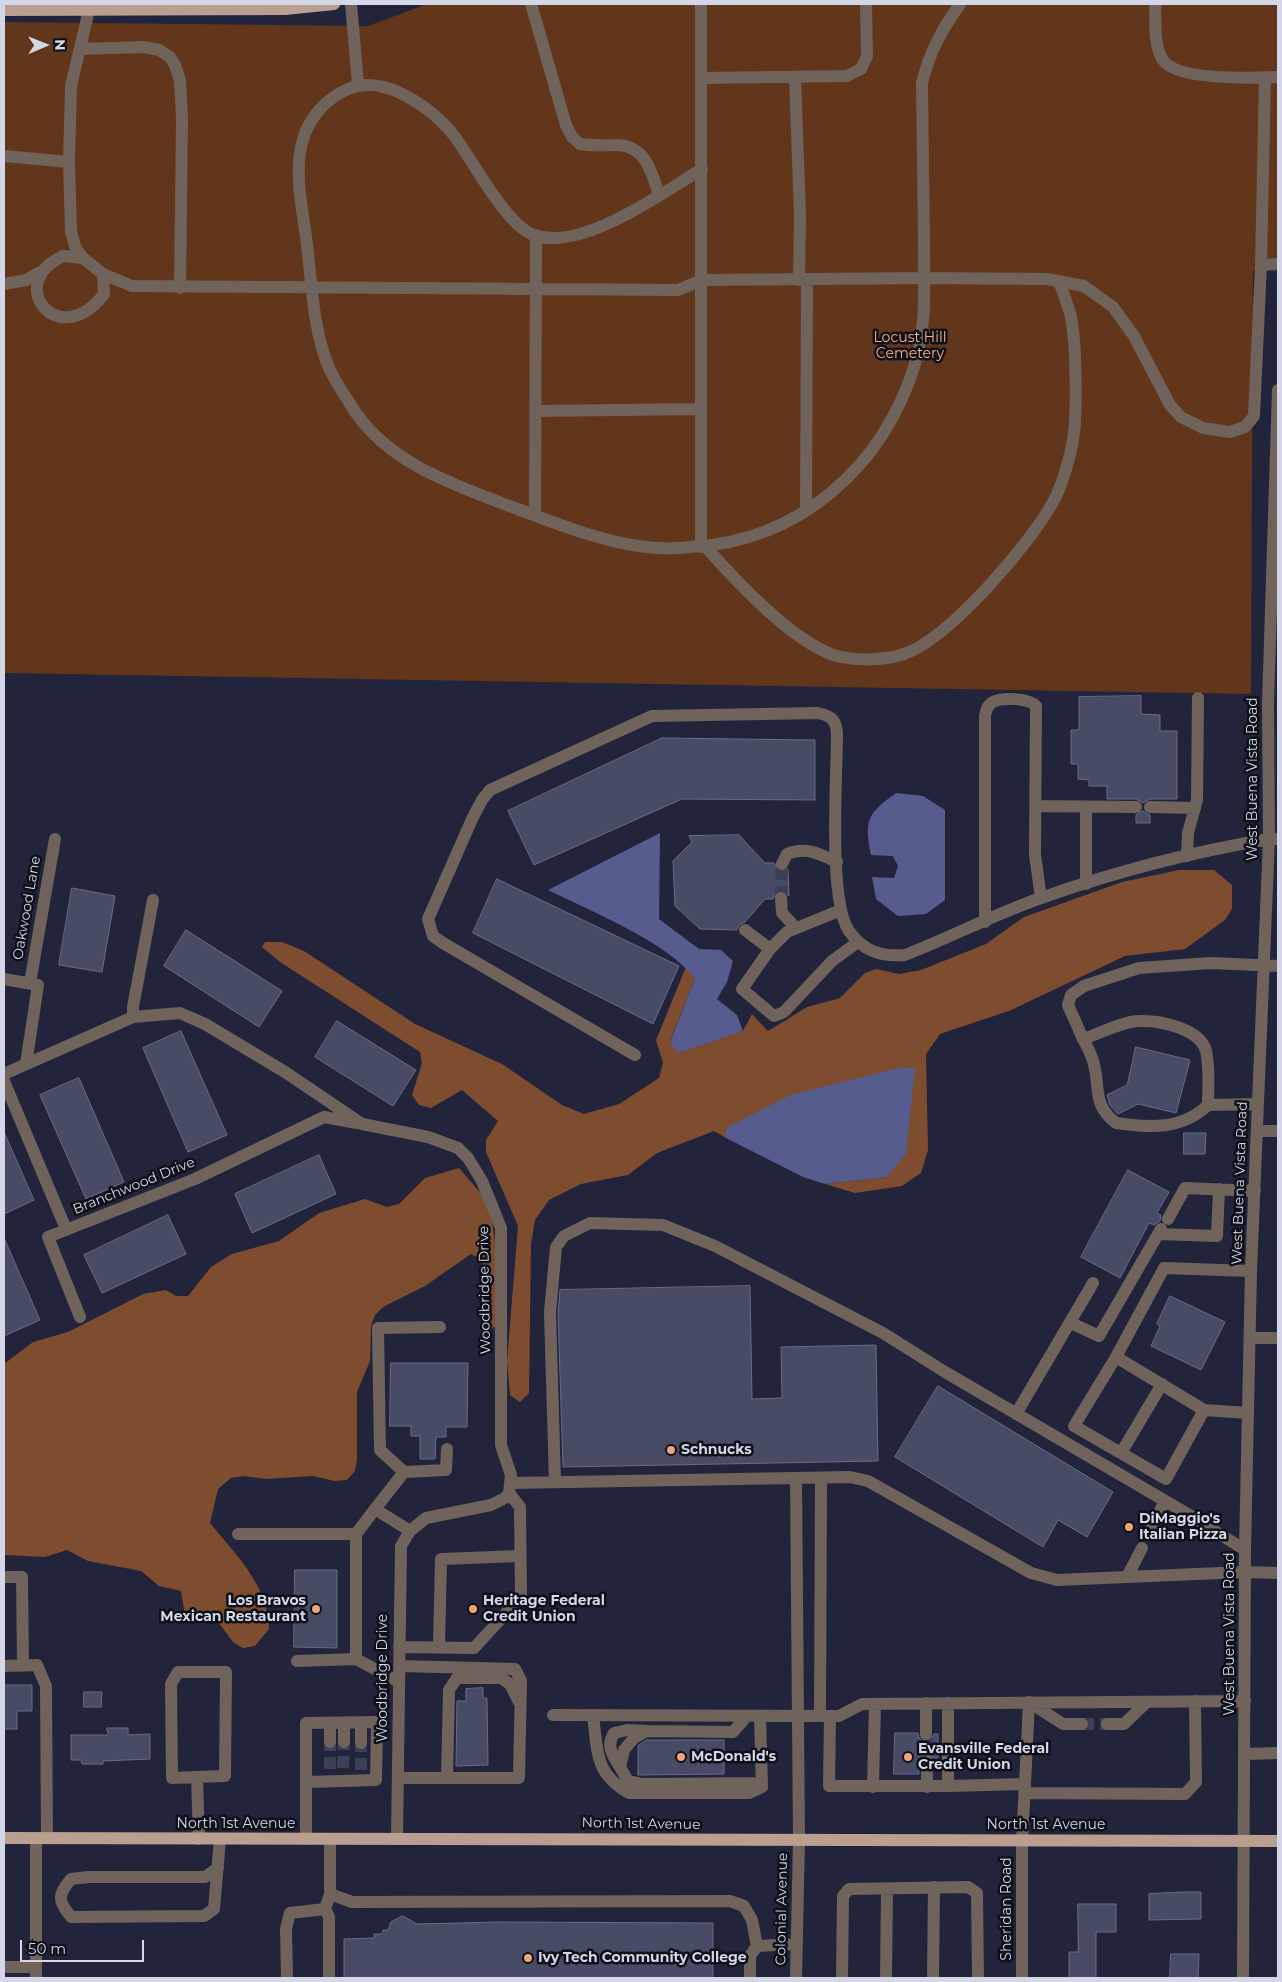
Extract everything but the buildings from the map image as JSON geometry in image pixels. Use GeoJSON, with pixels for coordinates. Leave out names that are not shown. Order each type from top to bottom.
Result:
{"type":"FeatureCollection","features":[{"type":"Feature","properties":{"kind":"main road"},"geometry":{"type":"LineString","coordinates":[[4,10],[286,9],[334,4]]}},
{"type":"Feature","properties":{"kind":"main road","name":"North 1st Avenue"},"geometry":{"type":"LineString","coordinates":[[4,1838],[1278,1841]]}},
{"type":"Feature","properties":{"kind":"street"},"geometry":{"type":"LineString","coordinates":[[351,4],[358,84]]}},
{"type":"Feature","properties":{"kind":"street"},"geometry":{"type":"LineString","coordinates":[[531,4],[566,125],[572,137],[580,144],[617,144],[639,152],[650,169],[660,195]]}},
{"type":"Feature","properties":{"kind":"street"},"geometry":{"type":"LineString","coordinates":[[701,4],[703,78],[701,409],[703,547],[786,625],[808,642],[832,655],[868,659],[904,654],[924,643],[958,616],[1014,559],[1053,502],[1066,470],[1073,442],[1075,400],[1072,330],[1060,281]]}},
{"type":"Feature","properties":{"kind":"street"},"geometry":{"type":"LineString","coordinates":[[703,78],[847,76],[862,69],[867,56],[866,4]]}},
{"type":"Feature","properties":{"kind":"street"},"geometry":{"type":"LineString","coordinates":[[702,169],[623,217],[592,231],[556,238],[536,236],[529,233],[509,215],[452,133],[434,114],[412,99],[380,85],[358,84],[349,87],[326,102],[307,128],[300,147],[297,176],[311,288],[320,342],[330,372],[357,414],[374,435],[396,453],[423,470],[588,534],[639,547],[670,549],[718,546],[773,530],[806,512],[828,496],[860,465],[879,440],[897,408],[916,362],[921,329],[924,278],[922,83],[929,54],[944,26],[960,4]]}},
{"type":"Feature","properties":{"kind":"street"},"geometry":{"type":"LineString","coordinates":[[7,284],[22,285],[39,299],[50,313],[70,318],[88,312],[104,294],[112,289],[132,286],[180,288],[678,290],[702,280],[924,278],[1060,281],[1084,286],[1113,307],[1134,336],[1170,405],[1181,417],[1203,428],[1230,432],[1244,427],[1254,416],[1272,77],[1196,74],[1179,72],[1168,66],[1158,51],[1155,4]]}},
{"type":"Feature","properties":{"kind":"street"},"geometry":{"type":"LineString","coordinates":[[7,284],[26,280],[40,272],[63,256],[71,242],[69,162],[71,86],[89,10]]}},
{"type":"Feature","properties":{"kind":"street"},"geometry":{"type":"LineString","coordinates":[[80,49],[144,47],[159,50],[170,57],[176,65],[180,80],[182,119],[180,288]]}},
{"type":"Feature","properties":{"kind":"street"},"geometry":{"type":"LineString","coordinates":[[795,77],[803,280],[806,512]]}},
{"type":"Feature","properties":{"kind":"street"},"geometry":{"type":"LineString","coordinates":[[4,156],[69,162]]}},
{"type":"Feature","properties":{"kind":"street"},"geometry":{"type":"LineString","coordinates":[[71,232],[76,249],[83,258],[103,274],[132,286]]}},
{"type":"Feature","properties":{"kind":"street"},"geometry":{"type":"LineString","coordinates":[[536,236],[536,515]]}},
{"type":"Feature","properties":{"kind":"street"},"geometry":{"type":"LineString","coordinates":[[63,256],[83,258]]}},
{"type":"Feature","properties":{"kind":"street"},"geometry":{"type":"LineString","coordinates":[[1261,265],[1278,264]]}},
{"type":"Feature","properties":{"kind":"street"},"geometry":{"type":"LineString","coordinates":[[39,299],[36,285],[40,272]]}},
{"type":"Feature","properties":{"kind":"street"},"geometry":{"type":"LineString","coordinates":[[103,274],[104,294]]}},
{"type":"Feature","properties":{"kind":"street","name":"West Buena Vista Road"},"geometry":{"type":"LineString","coordinates":[[1243,1978],[1244,1572],[1251,1271],[1264,965],[1273,839],[1268,703],[1274,622],[1278,390]]}},
{"type":"Feature","properties":{"kind":"street"},"geometry":{"type":"LineString","coordinates":[[535,412],[701,409]]}},
{"type":"Feature","properties":{"kind":"street"},"geometry":{"type":"LineString","coordinates":[[1187,856],[1188,834],[1198,792],[1198,698]]}},
{"type":"Feature","properties":{"kind":"street"},"geometry":{"type":"LineString","coordinates":[[985,922],[985,716],[987,708],[992,702],[999,700],[1028,700],[1036,706],[1036,872],[1041,898]]}},
{"type":"Feature","properties":{"kind":"street"},"geometry":{"type":"LineString","coordinates":[[635,1055],[433,936],[428,925],[431,908],[473,817],[490,790],[652,716],[799,713],[830,716],[837,722],[837,862],[841,910],[848,930],[858,942],[875,954],[905,955],[1041,898],[1187,856],[1273,839]]}},
{"type":"Feature","properties":{"kind":"street"},"geometry":{"type":"LineString","coordinates":[[1036,806],[1136,807]]}},
{"type":"Feature","properties":{"kind":"street"},"geometry":{"type":"LineString","coordinates":[[1086,807],[1086,884]]}},
{"type":"Feature","properties":{"kind":"street"},"geometry":{"type":"LineString","coordinates":[[1150,808],[1195,808]]}},
{"type":"Feature","properties":{"kind":"street","name":"Oakwood Lane"},"geometry":{"type":"LineString","coordinates":[[26,1064],[38,985],[30,983],[55,839]]}},
{"type":"Feature","properties":{"kind":"street"},"geometry":{"type":"LineString","coordinates":[[782,864],[787,854],[797,850],[809,850],[837,862]]}},
{"type":"Feature","properties":{"kind":"street"},"geometry":{"type":"LineString","coordinates":[[781,898],[782,913],[796,928]]}},
{"type":"Feature","properties":{"kind":"street"},"geometry":{"type":"LineString","coordinates":[[133,1017],[133,1006],[153,900]]}},
{"type":"Feature","properties":{"kind":"street"},"geometry":{"type":"LineString","coordinates":[[841,910],[787,932],[770,949],[742,989],[774,1016],[784,1012],[832,961],[858,942]]}},
{"type":"Feature","properties":{"kind":"street"},"geometry":{"type":"LineString","coordinates":[[745,930],[770,949]]}},
{"type":"Feature","properties":{"kind":"street"},"geometry":{"type":"LineString","coordinates":[[1258,1104],[1208,1105],[1197,1115],[1172,1125],[1116,1123],[1109,1118],[1098,1097],[1094,1061],[1071,1016],[1068,1005],[1071,995],[1084,986],[1147,967],[1179,964],[1278,966]]}},
{"type":"Feature","properties":{"kind":"street"},"geometry":{"type":"LineString","coordinates":[[4,979],[30,983]]}},
{"type":"Feature","properties":{"kind":"street","name":"Woodbridge Drive"},"geometry":{"type":"LineString","coordinates":[[4,1074],[133,1017],[166,1013],[187,1015],[285,1072],[362,1124],[428,1137],[458,1148],[468,1158],[477,1173],[501,1228],[501,1445],[511,1475],[510,1488],[500,1502],[426,1518],[410,1531],[399,1552],[397,1838]]}},
{"type":"Feature","properties":{"kind":"street"},"geometry":{"type":"LineString","coordinates":[[1083,1039],[1137,1021],[1171,1026],[1190,1033],[1202,1042],[1206,1050],[1208,1105]]}},
{"type":"Feature","properties":{"kind":"street","name":"Branchwood Drive"},"geometry":{"type":"LineString","coordinates":[[4,1081],[66,1230],[195,1179],[324,1117],[362,1124]]}},
{"type":"Feature","properties":{"kind":"street"},"geometry":{"type":"LineString","coordinates":[[1257,1132],[1278,1132]]}},
{"type":"Feature","properties":{"kind":"street"},"geometry":{"type":"LineString","coordinates":[[1071,1323],[1099,1336],[1185,1188],[1255,1191]]}},
{"type":"Feature","properties":{"kind":"street"},"geometry":{"type":"LineString","coordinates":[[1162,1227],[1217,1236],[1219,1189]]}},
{"type":"Feature","properties":{"kind":"street"},"geometry":{"type":"LineString","coordinates":[[555,1482],[550,1312],[556,1247],[564,1236],[590,1223],[663,1225],[714,1246],[883,1333],[1245,1550]]}},
{"type":"Feature","properties":{"kind":"street"},"geometry":{"type":"LineString","coordinates":[[66,1230],[48,1237],[80,1317]]}},
{"type":"Feature","properties":{"kind":"street"},"geometry":{"type":"LineString","coordinates":[[1204,1410],[1166,1479],[1074,1426],[1116,1357],[1164,1268],[1251,1271]]}},
{"type":"Feature","properties":{"kind":"street"},"geometry":{"type":"LineString","coordinates":[[1016,1414],[1093,1283]]}},
{"type":"Feature","properties":{"kind":"street"},"geometry":{"type":"LineString","coordinates":[[440,1328],[378,1328],[380,1450],[404,1472],[446,1470],[446,1449]]}},
{"type":"Feature","properties":{"kind":"street"},"geometry":{"type":"LineString","coordinates":[[1250,1338],[1278,1338]]}},
{"type":"Feature","properties":{"kind":"street"},"geometry":{"type":"LineString","coordinates":[[1116,1357],[1204,1410],[1248,1413]]}},
{"type":"Feature","properties":{"kind":"street"},"geometry":{"type":"LineString","coordinates":[[1121,1453],[1162,1384]]}},
{"type":"Feature","properties":{"kind":"street"},"geometry":{"type":"LineString","coordinates":[[356,1659],[356,1534],[404,1472]]}},
{"type":"Feature","properties":{"kind":"street","name":"Colonial Avenue"},"geometry":{"type":"LineString","coordinates":[[796,1478],[799,1840],[796,1978]]}},
{"type":"Feature","properties":{"kind":"street"},"geometry":{"type":"LineString","coordinates":[[821,1478],[825,1716],[829,1786],[948,1786],[1185,1794],[1196,1782],[1195,1701]]}},
{"type":"Feature","properties":{"kind":"street"},"geometry":{"type":"LineString","coordinates":[[399,1647],[474,1648],[521,1597],[520,1507],[510,1488],[555,1482],[850,1478],[868,1481],[1031,1573],[1058,1580],[1244,1572],[1278,1573]]}},
{"type":"Feature","properties":{"kind":"street"},"geometry":{"type":"LineString","coordinates":[[1148,1534],[1165,1501]]}},
{"type":"Feature","properties":{"kind":"street"},"geometry":{"type":"LineString","coordinates":[[375,1508],[410,1531]]}},
{"type":"Feature","properties":{"kind":"street"},"geometry":{"type":"LineString","coordinates":[[238,1534],[356,1534]]}},
{"type":"Feature","properties":{"kind":"street"},"geometry":{"type":"LineString","coordinates":[[1127,1577],[1142,1548]]}},
{"type":"Feature","properties":{"kind":"street"},"geometry":{"type":"LineString","coordinates":[[439,1648],[441,1559],[520,1556]]}},
{"type":"Feature","properties":{"kind":"street"},"geometry":{"type":"LineString","coordinates":[[4,1577],[22,1577],[23,1666]]}},
{"type":"Feature","properties":{"kind":"street"},"geometry":{"type":"LineString","coordinates":[[297,1661],[356,1659],[398,1682]]}},
{"type":"Feature","properties":{"kind":"street"},"geometry":{"type":"LineString","coordinates":[[4,1666],[37,1665],[46,1686],[36,1972],[4,1967]]}},
{"type":"Feature","properties":{"kind":"street"},"geometry":{"type":"LineString","coordinates":[[398,1666],[515,1669],[521,1680],[519,1778],[398,1778]]}},
{"type":"Feature","properties":{"kind":"street"},"geometry":{"type":"LineString","coordinates":[[178,1672],[226,1672],[225,1776],[197,1778],[172,1778],[171,1684],[178,1672]]}},
{"type":"Feature","properties":{"kind":"street"},"geometry":{"type":"LineString","coordinates":[[447,1778],[449,1690],[457,1678],[501,1678],[510,1684],[521,1707]]}},
{"type":"Feature","properties":{"kind":"street"},"geometry":{"type":"LineString","coordinates":[[553,1715],[840,1716],[862,1704],[1245,1701]]}},
{"type":"Feature","properties":{"kind":"street"},"geometry":{"type":"LineString","coordinates":[[1030,1702],[1063,1724],[1082,1724]]}},
{"type":"Feature","properties":{"kind":"street","name":"Sheridan Road"},"geometry":{"type":"LineString","coordinates":[[1022,1978],[1022,1840],[1030,1702]]}},
{"type":"Feature","properties":{"kind":"street"},"geometry":{"type":"LineString","coordinates":[[1107,1724],[1124,1724],[1147,1702]]}},
{"type":"Feature","properties":{"kind":"street"},"geometry":{"type":"LineString","coordinates":[[926,1703],[926,1734]]}},
{"type":"Feature","properties":{"kind":"street"},"geometry":{"type":"LineString","coordinates":[[948,1703],[948,1786]]}},
{"type":"Feature","properties":{"kind":"street"},"geometry":{"type":"LineString","coordinates":[[873,1787],[876,1704]]}},
{"type":"Feature","properties":{"kind":"street"},"geometry":{"type":"LineString","coordinates":[[593,1716],[602,1770],[614,1784],[629,1793],[749,1793],[762,1787],[760,1717]]}},
{"type":"Feature","properties":{"kind":"street"},"geometry":{"type":"LineString","coordinates":[[746,1717],[733,1732],[627,1730],[614,1733],[610,1740],[611,1754],[628,1781],[642,1784],[762,1783]]}},
{"type":"Feature","properties":{"kind":"street"},"geometry":{"type":"LineString","coordinates":[[361,1722],[362,1743]]}},
{"type":"Feature","properties":{"kind":"street"},"geometry":{"type":"LineString","coordinates":[[306,1782],[330,1775],[362,1775],[376,1780],[377,1722],[306,1723],[306,1782],[306,1839]]}},
{"type":"Feature","properties":{"kind":"street"},"geometry":{"type":"LineString","coordinates":[[330,1723],[330,1742]]}},
{"type":"Feature","properties":{"kind":"street"},"geometry":{"type":"LineString","coordinates":[[344,1723],[344,1742]]}},
{"type":"Feature","properties":{"kind":"street"},"geometry":{"type":"LineString","coordinates":[[620,1767],[624,1750],[634,1738],[647,1731]]}},
{"type":"Feature","properties":{"kind":"street"},"geometry":{"type":"LineString","coordinates":[[1245,1754],[1278,1753]]}},
{"type":"Feature","properties":{"kind":"street"},"geometry":{"type":"LineString","coordinates":[[926,1787],[927,1758]]}},
{"type":"Feature","properties":{"kind":"street"},"geometry":{"type":"LineString","coordinates":[[197,1778],[199,1839]]}},
{"type":"Feature","properties":{"kind":"street"},"geometry":{"type":"LineString","coordinates":[[218,1868],[205,1877],[88,1877],[71,1879],[61,1892],[61,1905],[71,1917],[204,1916],[214,1909],[218,1868],[220,1839]]}},
{"type":"Feature","properties":{"kind":"street"},"geometry":{"type":"LineString","coordinates":[[329,1978],[329,1916],[325,1909],[330,1894],[330,1839]]}},
{"type":"Feature","properties":{"kind":"street"},"geometry":{"type":"LineString","coordinates":[[842,1978],[843,1896],[849,1889],[887,1890],[968,1886],[977,1893],[978,1978]]}},
{"type":"Feature","properties":{"kind":"street"},"geometry":{"type":"LineString","coordinates":[[933,1978],[934,1887]]}},
{"type":"Feature","properties":{"kind":"street"},"geometry":{"type":"LineString","coordinates":[[886,1978],[887,1890]]}},
{"type":"Feature","properties":{"kind":"street"},"geometry":{"type":"LineString","coordinates":[[330,1894],[352,1902],[730,1901],[744,1906],[752,1920],[755,1940],[750,1956],[750,1978]]}},
{"type":"Feature","properties":{"kind":"street"},"geometry":{"type":"LineString","coordinates":[[287,1978],[286,1929],[290,1913],[325,1909]]}},
{"type":"Feature","properties":{"kind":"street"},"geometry":{"type":"LineString","coordinates":[[755,1940],[797,1944]]}},
{"type":"Feature","properties":{"kind":"green space","name":"Locust Hill Cemetery"},"geometry":{"type":"Polygon","coordinates":[[[427,4],[1278,4],[1278,270],[1253,271],[1251,694],[4,673],[4,22],[368,26],[427,4]]]}},
{"type":"Feature","properties":{"kind":"shaded area"},"geometry":{"type":"Polygon","coordinates":[[[1179,870],[1214,870],[1232,885],[1232,909],[1225,920],[1185,949],[1125,956],[1009,1011],[940,1034],[926,1054],[928,1150],[921,1173],[902,1186],[855,1193],[825,1184],[886,1177],[727,1128],[726,1138],[714,1131],[657,1153],[628,1175],[581,1184],[549,1200],[535,1220],[531,1244],[529,1393],[520,1402],[510,1395],[507,1361],[518,1226],[486,1152],[486,1140],[498,1121],[462,1090],[431,1108],[419,1105],[412,1095],[422,1063],[420,1052],[280,962],[262,947],[265,942],[282,942],[304,951],[415,1024],[502,1064],[562,1105],[584,1114],[619,1104],[659,1078],[663,1063],[656,1040],[686,967],[695,979],[670,1041],[743,1031],[752,1014],[768,1031],[807,1007],[840,998],[865,973],[876,969],[899,974],[921,970],[986,944],[1024,917],[1122,882],[1179,870]]]}},
{"type":"Feature","properties":{"kind":"shaded area"},"geometry":{"type":"Polygon","coordinates":[[[459,1168],[490,1204],[500,1281],[496,1326],[487,1332],[485,1272],[482,1260],[471,1254],[425,1286],[383,1307],[375,1315],[371,1326],[370,1361],[357,1392],[357,1460],[355,1471],[347,1480],[335,1481],[312,1476],[266,1479],[243,1476],[231,1478],[218,1489],[210,1523],[249,1572],[257,1585],[267,1613],[269,1629],[255,1646],[243,1648],[233,1642],[218,1622],[195,1621],[185,1616],[181,1591],[159,1586],[141,1571],[88,1561],[67,1550],[45,1557],[4,1555],[4,1364],[33,1342],[68,1332],[143,1294],[166,1290],[176,1296],[188,1296],[211,1267],[232,1254],[279,1241],[319,1213],[365,1199],[387,1207],[399,1204],[425,1178],[459,1168]]]}},
{"type":"Feature","properties":{"kind":"water"},"geometry":{"type":"Polygon","coordinates":[[[896,793],[923,796],[945,810],[945,900],[926,914],[898,916],[876,899],[872,877],[894,878],[898,866],[893,856],[871,855],[868,826],[870,819],[879,807],[896,793]]]}},
{"type":"Feature","properties":{"kind":"water"},"geometry":{"type":"Polygon","coordinates":[[[660,833],[659,919],[699,949],[721,950],[733,961],[727,982],[717,999],[737,1015],[743,1031],[678,1053],[670,1042],[695,979],[683,965],[648,940],[548,890],[660,833]]]}},
{"type":"Feature","properties":{"kind":"water"},"geometry":{"type":"Polygon","coordinates":[[[902,1067],[915,1069],[906,1154],[886,1177],[825,1184],[803,1177],[726,1138],[726,1128],[790,1095],[902,1067]]]}},
{"type":"Feature","properties":{"kind":"tunnel"},"geometry":{"type":"LineString","coordinates":[[781,898],[782,864]]}},
{"type":"Feature","properties":{"kind":"tunnel"},"geometry":{"type":"LineString","coordinates":[[1082,1724],[1107,1724]]}},
{"type":"Feature","properties":{"kind":"tunnel"},"geometry":{"type":"LineString","coordinates":[[926,1734],[927,1758]]}},
{"type":"Feature","properties":{"kind":"tunnel"},"geometry":{"type":"LineString","coordinates":[[330,1742],[330,1769]]}},
{"type":"Feature","properties":{"kind":"tunnel"},"geometry":{"type":"LineString","coordinates":[[343,1768],[344,1742]]}},
{"type":"Feature","properties":{"kind":"tunnel"},"geometry":{"type":"LineString","coordinates":[[361,1743],[361,1770]]}},
{"type":"Feature","properties":{"kind":"place","name":"Schnucks"},"geometry":{"type":"Point","coordinates":[671,1450]}},
{"type":"Feature","properties":{"kind":"place","name":"DiMaggio's Italian Pizza"},"geometry":{"type":"Point","coordinates":[1129,1527]}},
{"type":"Feature","properties":{"kind":"place","name":"Los Bravos Mexican Restaurant"},"geometry":{"type":"Point","coordinates":[316,1609]}},
{"type":"Feature","properties":{"kind":"place","name":"Heritage Federal Credit Union"},"geometry":{"type":"Point","coordinates":[473,1609]}},
{"type":"Feature","properties":{"kind":"place","name":"McDonald's"},"geometry":{"type":"Point","coordinates":[681,1757]}},
{"type":"Feature","properties":{"kind":"place","name":"Evansville Federal Credit Union"},"geometry":{"type":"Point","coordinates":[908,1757]}},
{"type":"Feature","properties":{"kind":"place","name":"Ivy Tech Community College"},"geometry":{"type":"Point","coordinates":[528,1958]}}]}
